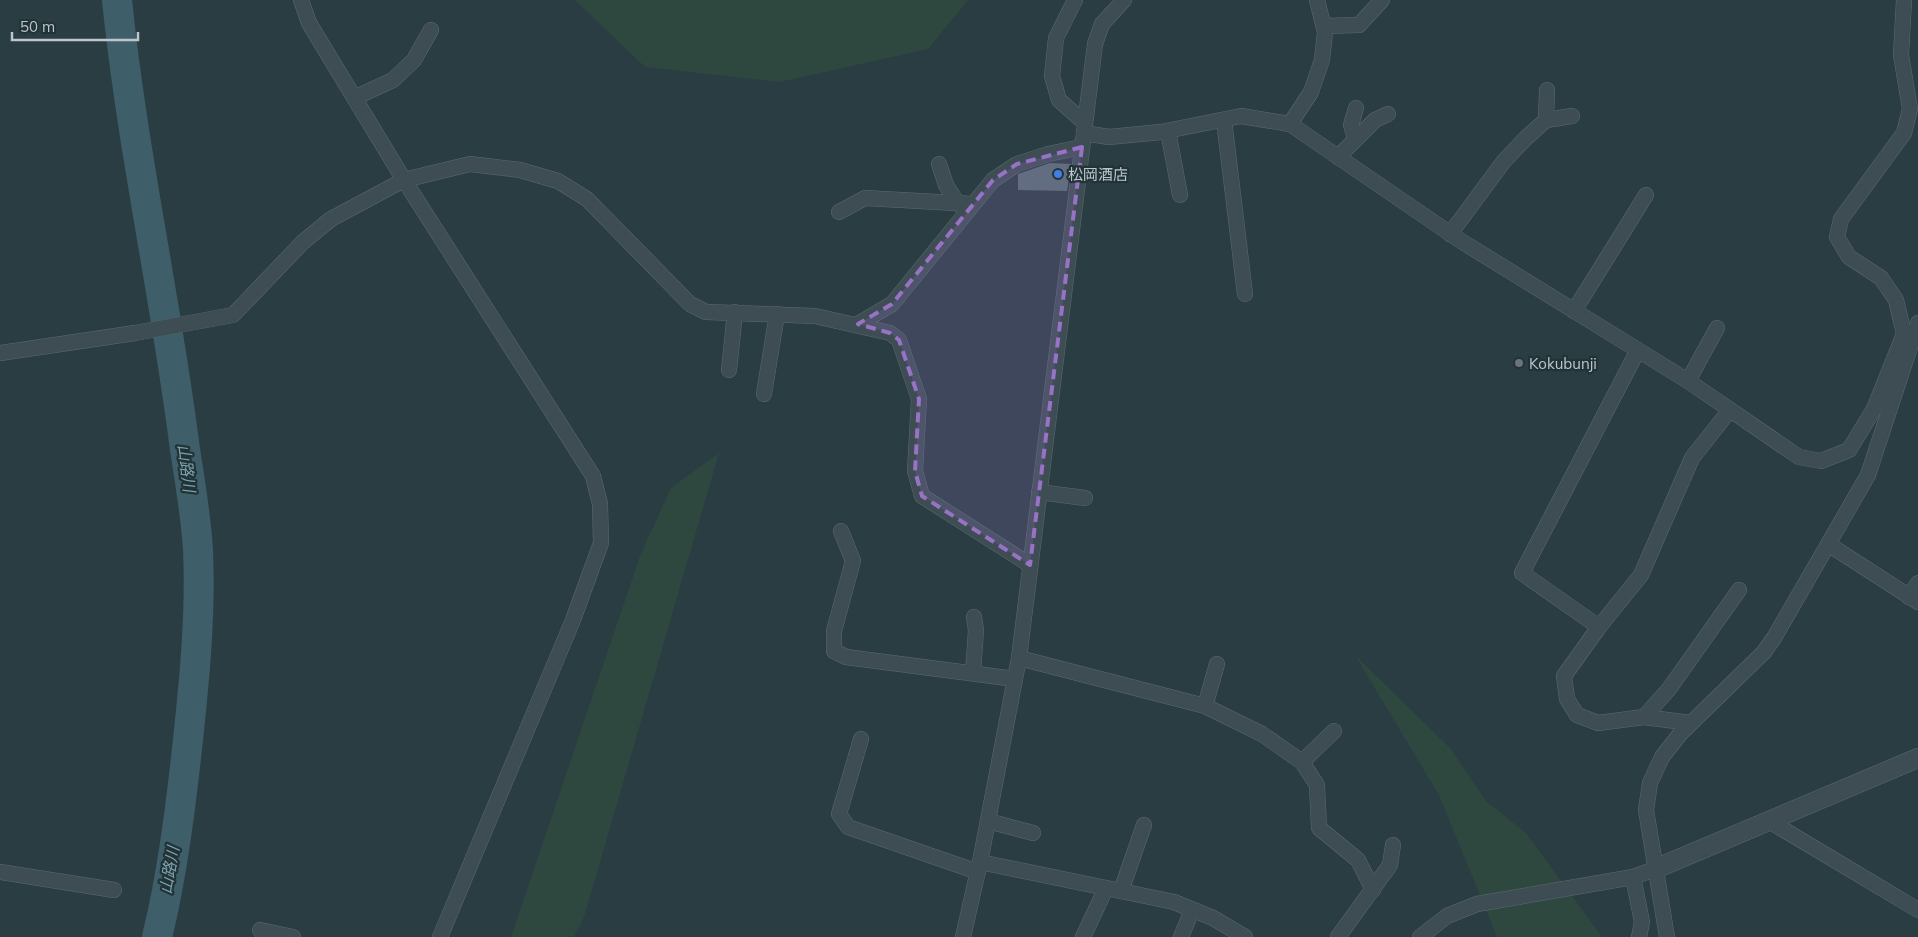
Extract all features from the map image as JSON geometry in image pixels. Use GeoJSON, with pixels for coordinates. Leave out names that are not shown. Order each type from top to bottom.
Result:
{"type":"FeatureCollection","features":[{"type":"Feature","properties":{"kind":"street"},"geometry":{"type":"LineString","coordinates":[[301,0],[309,23],[404,180],[593,476],[600,504],[601,543],[573,620],[440,937]]}},
{"type":"Feature","properties":{"kind":"street"},"geometry":{"type":"LineString","coordinates":[[1075,0],[1056,38],[1052,76],[1058,100],[1084,135]]}},
{"type":"Feature","properties":{"kind":"street"},"geometry":{"type":"LineString","coordinates":[[963,937],[979,867],[1019,658],[1095,44],[1102,24],[1124,0]]}},
{"type":"Feature","properties":{"kind":"street"},"geometry":{"type":"LineString","coordinates":[[1290,124],[1311,92],[1322,60],[1325,32],[1317,0]]}},
{"type":"Feature","properties":{"kind":"street"},"geometry":{"type":"LineString","coordinates":[[1324,26],[1359,25],[1382,0]]}},
{"type":"Feature","properties":{"kind":"street"},"geometry":{"type":"LineString","coordinates":[[1667,937],[1646,810],[1650,783],[1662,757],[1691,723],[1764,652],[1828,544],[1868,475],[1913,333],[1896,300],[1881,278],[1849,258],[1837,237],[1841,219],[1904,133],[1912,132],[1901,55],[1904,0]]}},
{"type":"Feature","properties":{"kind":"street"},"geometry":{"type":"LineString","coordinates":[[354,98],[393,80],[414,60],[432,30]]}},
{"type":"Feature","properties":{"kind":"street"},"geometry":{"type":"LineString","coordinates":[[1546,120],[1547,90]]}},
{"type":"Feature","properties":{"kind":"street"},"geometry":{"type":"LineString","coordinates":[[1355,138],[1351,125],[1356,108]]}},
{"type":"Feature","properties":{"kind":"street"},"geometry":{"type":"LineString","coordinates":[[1338,157],[1374,120],[1388,114]]}},
{"type":"Feature","properties":{"kind":"street"},"geometry":{"type":"LineString","coordinates":[[858,324],[892,304],[966,204],[993,180],[1017,164],[1048,154],[1084,135],[1109,136],[1168,131],[1241,116],[1290,124],[1450,234],[1688,381],[1799,457],[1821,461],[1849,450],[1874,409],[1913,333]]}},
{"type":"Feature","properties":{"kind":"street"},"geometry":{"type":"LineString","coordinates":[[1450,234],[1504,161],[1546,120],[1572,116]]}},
{"type":"Feature","properties":{"kind":"street"},"geometry":{"type":"LineString","coordinates":[[1224,120],[1245,294]]}},
{"type":"Feature","properties":{"kind":"street"},"geometry":{"type":"LineString","coordinates":[[1168,131],[1180,195]]}},
{"type":"Feature","properties":{"kind":"street"},"geometry":{"type":"LineString","coordinates":[[0,353],[134,333],[234,315],[303,242],[331,219],[404,180],[470,164],[520,170],[558,181],[587,199],[690,304],[706,312],[815,316],[858,324],[890,333],[899,340],[919,399],[915,471],[922,496],[1030,565]]}},
{"type":"Feature","properties":{"kind":"street"},"geometry":{"type":"LineString","coordinates":[[939,164],[946,186],[966,204]]}},
{"type":"Feature","properties":{"kind":"street"},"geometry":{"type":"LineString","coordinates":[[1574,311],[1646,195]]}},
{"type":"Feature","properties":{"kind":"street"},"geometry":{"type":"LineString","coordinates":[[838,212],[866,198],[966,204]]}},
{"type":"Feature","properties":{"kind":"street"},"geometry":{"type":"LineString","coordinates":[[729,370],[735,312]]}},
{"type":"Feature","properties":{"kind":"street"},"geometry":{"type":"LineString","coordinates":[[764,394],[776,314]]}},
{"type":"Feature","properties":{"kind":"street"},"geometry":{"type":"LineString","coordinates":[[1688,381],[1717,328]]}},
{"type":"Feature","properties":{"kind":"street"},"geometry":{"type":"LineString","coordinates":[[1599,627],[1522,573],[1638,350]]}},
{"type":"Feature","properties":{"kind":"street"},"geometry":{"type":"LineString","coordinates":[[1691,723],[1644,717],[1598,723],[1577,715],[1567,700],[1564,676],[1599,627],[1641,575],[1692,458],[1730,410]]}},
{"type":"Feature","properties":{"kind":"street"},"geometry":{"type":"LineString","coordinates":[[1039,492],[1086,498]]}},
{"type":"Feature","properties":{"kind":"street"},"geometry":{"type":"LineString","coordinates":[[841,531],[853,561],[834,631],[834,651],[846,657],[1015,678]]}},
{"type":"Feature","properties":{"kind":"street"},"geometry":{"type":"LineString","coordinates":[[1828,544],[1914,600],[1918,583]]}},
{"type":"Feature","properties":{"kind":"street"},"geometry":{"type":"LineString","coordinates":[[1644,717],[1669,690],[1739,590]]}},
{"type":"Feature","properties":{"kind":"street"},"geometry":{"type":"LineString","coordinates":[[973,673],[976,630],[974,617]]}},
{"type":"Feature","properties":{"kind":"street"},"geometry":{"type":"LineString","coordinates":[[1019,658],[1205,706],[1262,734],[1302,762],[1317,785],[1319,828],[1358,860],[1373,890]]}},
{"type":"Feature","properties":{"kind":"street"},"geometry":{"type":"LineString","coordinates":[[1205,706],[1217,664]]}},
{"type":"Feature","properties":{"kind":"street"},"geometry":{"type":"LineString","coordinates":[[1302,762],[1334,731]]}},
{"type":"Feature","properties":{"kind":"street"},"geometry":{"type":"LineString","coordinates":[[861,739],[839,814],[848,828],[979,867],[1106,888],[1174,902],[1213,918],[1245,937]]}},
{"type":"Feature","properties":{"kind":"street"},"geometry":{"type":"LineString","coordinates":[[1420,937],[1447,916],[1477,904],[1633,877],[1918,758]]}},
{"type":"Feature","properties":{"kind":"street"},"geometry":{"type":"LineString","coordinates":[[988,821],[1033,833]]}},
{"type":"Feature","properties":{"kind":"street"},"geometry":{"type":"LineString","coordinates":[[1769,821],[1918,910]]}},
{"type":"Feature","properties":{"kind":"street"},"geometry":{"type":"LineString","coordinates":[[1121,891],[1144,825]]}},
{"type":"Feature","properties":{"kind":"street"},"geometry":{"type":"LineString","coordinates":[[1338,937],[1390,865],[1394,845]]}},
{"type":"Feature","properties":{"kind":"street"},"geometry":{"type":"LineString","coordinates":[[0,872],[114,890]]}},
{"type":"Feature","properties":{"kind":"street"},"geometry":{"type":"LineString","coordinates":[[1633,877],[1642,922],[1639,937]]}},
{"type":"Feature","properties":{"kind":"street"},"geometry":{"type":"LineString","coordinates":[[1083,937],[1106,888]]}},
{"type":"Feature","properties":{"kind":"street"},"geometry":{"type":"LineString","coordinates":[[1181,937],[1192,910]]}},
{"type":"Feature","properties":{"kind":"street"},"geometry":{"type":"LineString","coordinates":[[260,930],[293,937]]}},
{"type":"Feature","properties":{"kind":"highlighted area"},"geometry":{"type":"Polygon","coordinates":[[[1082,147],[1030,565],[922,496],[915,471],[919,399],[899,340],[890,333],[858,324],[892,304],[993,180],[1017,164],[1082,147]]]}},
{"type":"Feature","properties":{"kind":"green space"},"geometry":{"type":"Polygon","coordinates":[[[575,0],[968,0],[928,49],[780,82],[645,67],[575,0]]]}},
{"type":"Feature","properties":{"kind":"green space"},"geometry":{"type":"Polygon","coordinates":[[[719,453],[584,917],[574,937],[511,937],[640,556],[671,488],[719,453]]]}},
{"type":"Feature","properties":{"kind":"green space"},"geometry":{"type":"Polygon","coordinates":[[[1355,655],[1450,748],[1486,801],[1526,833],[1602,937],[1497,937],[1439,795],[1355,655]]]}},
{"type":"Feature","properties":{"kind":"building"},"geometry":{"type":"Polygon","coordinates":[[[1050,163],[1071,164],[1067,191],[1018,190],[1018,174],[1050,163]]]}},
{"type":"Feature","properties":{"kind":"waterway","name":"山路川"},"geometry":{"type":"LineString","coordinates":[[117,0],[131,111],[168,331],[198,550],[198,625],[190,724],[175,844],[157,937]]}},
{"type":"Feature","properties":{"kind":"place","name":"松岡酒店"},"geometry":{"type":"Point","coordinates":[1058,174]}},
{"type":"Feature","properties":{"kind":"place","name":"Kokubunji"},"geometry":{"type":"Point","coordinates":[1519,363]}}]}
